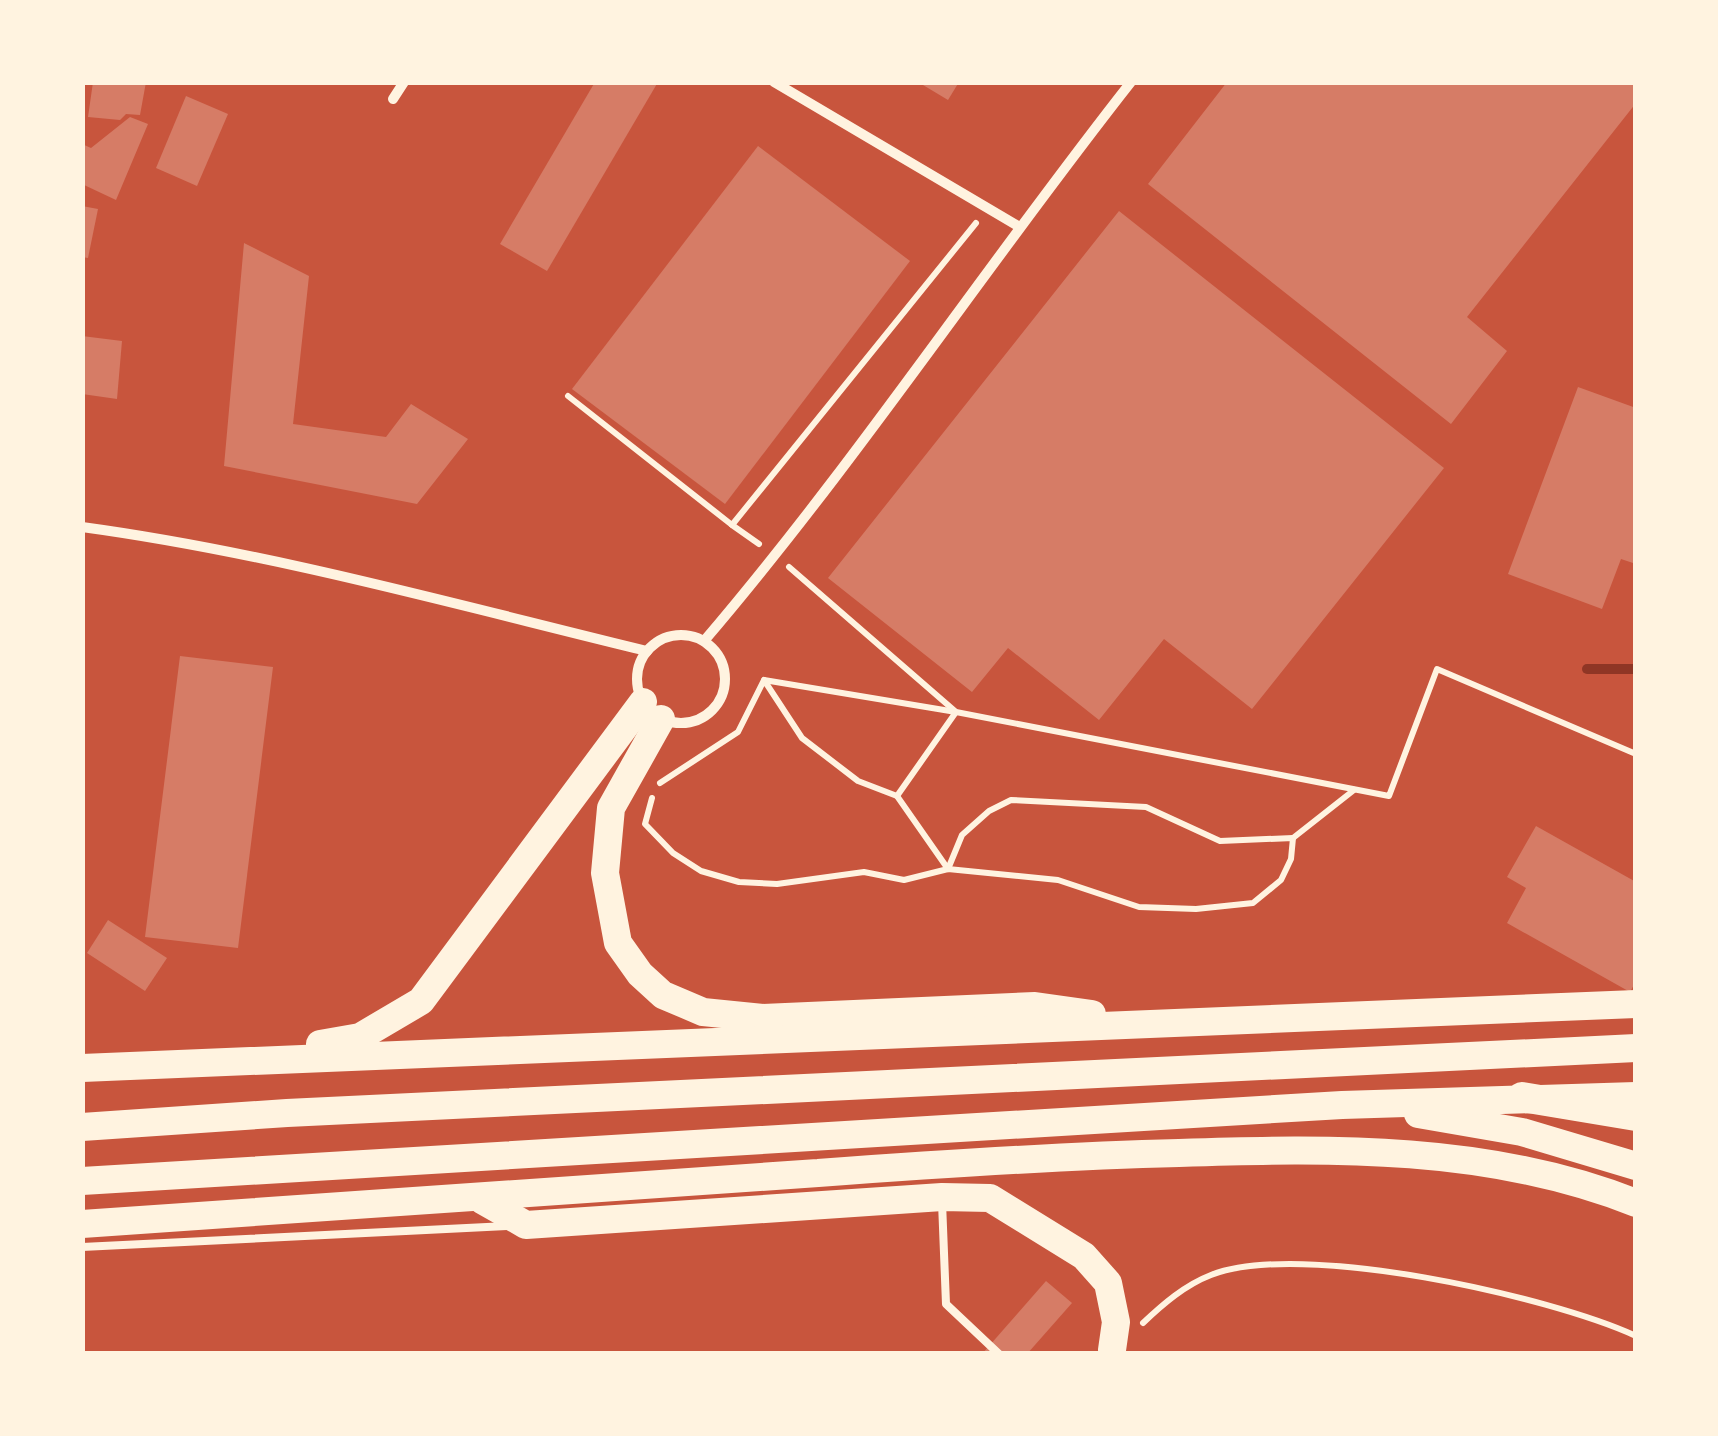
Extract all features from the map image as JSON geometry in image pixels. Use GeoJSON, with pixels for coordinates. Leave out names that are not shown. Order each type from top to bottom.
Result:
{"type":"FeatureCollection","features":[{"type":"Feature","properties":{"kind":"highway"},"geometry":{"type":"LineString","coordinates":[[652,710],[611,808],[606,873],[609,913],[618,942],[640,974],[663,996],[703,1012],[763,1018],[1035,1006],[1163,1024]]}},
{"type":"Feature","properties":{"kind":"highway"},"geometry":{"type":"LineString","coordinates":[[168,1064],[240,1049],[325,1044],[360,1037],[421,1001],[652,710]]}},
{"type":"Feature","properties":{"kind":"highway"},"geometry":{"type":"LineString","coordinates":[[82,1068],[1636,1004]]}},
{"type":"Feature","properties":{"kind":"highway"},"geometry":{"type":"LineString","coordinates":[[82,1128],[287,1113],[1636,1048]]}},
{"type":"Feature","properties":{"kind":"highway"},"geometry":{"type":"LineString","coordinates":[[1522,1096],[1636,1116]]}},
{"type":"Feature","properties":{"kind":"highway"},"geometry":{"type":"LineString","coordinates":[[82,1181],[1342,1105],[1522,1096],[1636,1096]]}},
{"type":"Feature","properties":{"kind":"highway"},"geometry":{"type":"LineString","coordinates":[[1342,1105],[1522,1132],[1636,1166]]}},
{"type":"Feature","properties":{"kind":"highway"},"geometry":{"type":"LineString","coordinates":[[82,1224],[482,1200],[1027,1158],[1321,1148],[1404,1153],[1539,1172],[1636,1203]]}},
{"type":"Feature","properties":{"kind":"highway"},"geometry":{"type":"LineString","coordinates":[[674,1218],[754,1178]]}},
{"type":"Feature","properties":{"kind":"highway"},"geometry":{"type":"LineString","coordinates":[[482,1200],[526,1225],[942,1197],[990,1198],[1084,1256],[1108,1284],[1116,1322],[1110,1352]]}},
{"type":"Feature","properties":{"kind":"street"},"geometry":{"type":"LineString","coordinates":[[393,99],[404,82]]}},
{"type":"Feature","properties":{"kind":"street"},"geometry":{"type":"LineString","coordinates":[[774,82],[1018,226]]}},
{"type":"Feature","properties":{"kind":"street"},"geometry":{"type":"LineString","coordinates":[[704,641],[776,556],[1018,226],[1131,82]]}},
{"type":"Feature","properties":{"kind":"street"},"geometry":{"type":"LineString","coordinates":[[82,527],[148,536],[346,579],[647,651]]}},
{"type":"Feature","properties":{"kind":"street"},"geometry":{"type":"LineString","coordinates":[[668,637],[704,641],[723,664],[723,694],[716,707],[691,723],[652,710],[636,676],[647,651],[668,637]]}},
{"type":"Feature","properties":{"kind":"lane"},"geometry":{"type":"LineString","coordinates":[[942,1197],[946,1304],[998,1354]]}},
{"type":"Feature","properties":{"kind":"lane"},"geometry":{"type":"LineString","coordinates":[[82,1247],[526,1225]]}},
{"type":"Feature","properties":{"kind":"path"},"geometry":{"type":"LineString","coordinates":[[732,526],[986,210]]}},
{"type":"Feature","properties":{"kind":"path"},"geometry":{"type":"LineString","coordinates":[[568,396],[732,526],[776,556],[956,712]]}},
{"type":"Feature","properties":{"kind":"path"},"geometry":{"type":"LineString","coordinates":[[764,680],[956,712],[1389,796],[1437,669],[1636,754]]}},
{"type":"Feature","properties":{"kind":"path"},"geometry":{"type":"LineString","coordinates":[[764,680],[802,738],[858,781],[897,796],[928,834],[948,870]]}},
{"type":"Feature","properties":{"kind":"path"},"geometry":{"type":"LineString","coordinates":[[764,680],[738,732],[716,750],[681,766],[654,792],[645,824],[673,853],[701,871],[739,882],[777,884],[864,872],[904,880],[948,870],[1058,880],[1139,906],[1196,909],[1253,903],[1281,880],[1291,859],[1293,838]]}},
{"type":"Feature","properties":{"kind":"path"},"geometry":{"type":"LineString","coordinates":[[897,796],[956,712]]}},
{"type":"Feature","properties":{"kind":"path"},"geometry":{"type":"LineString","coordinates":[[948,870],[962,835],[989,811],[1011,800],[1146,807],[1220,841],[1293,838],[1354,790]]}},
{"type":"Feature","properties":{"kind":"path"},"geometry":{"type":"LineString","coordinates":[[1171,1297],[1213,1274],[1281,1265],[1435,1276],[1608,1323],[1636,1336]]}},
{"type":"Feature","properties":{"kind":"building"},"geometry":{"type":"Polygon","coordinates":[[[93,82],[146,82],[140,115],[126,114],[120,120],[88,117],[93,82]]]}},
{"type":"Feature","properties":{"kind":"building"},"geometry":{"type":"Polygon","coordinates":[[[595,82],[658,82],[547,271],[500,244],[595,82]]]}},
{"type":"Feature","properties":{"kind":"building"},"geometry":{"type":"Polygon","coordinates":[[[918,82],[959,82],[948,100],[918,82]]]}},
{"type":"Feature","properties":{"kind":"building"},"geometry":{"type":"Polygon","coordinates":[[[1227,82],[1636,82],[1636,103],[1467,317],[1507,351],[1451,424],[1148,184],[1227,82]]]}},
{"type":"Feature","properties":{"kind":"building"},"geometry":{"type":"Polygon","coordinates":[[[186,96],[228,114],[197,186],[156,168],[186,96]]]}},
{"type":"Feature","properties":{"kind":"building"},"geometry":{"type":"Polygon","coordinates":[[[130,117],[148,124],[116,200],[82,184],[82,144],[91,148],[130,117]]]}},
{"type":"Feature","properties":{"kind":"building"},"geometry":{"type":"Polygon","coordinates":[[[758,146],[910,261],[725,504],[572,389],[758,146]]]}},
{"type":"Feature","properties":{"kind":"building"},"geometry":{"type":"Polygon","coordinates":[[[82,206],[98,209],[88,258],[82,257],[82,206]]]}},
{"type":"Feature","properties":{"kind":"building"},"geometry":{"type":"Polygon","coordinates":[[[1119,211],[1444,468],[1252,709],[1164,639],[1099,720],[1008,648],[972,692],[828,578],[1119,211]]]}},
{"type":"Feature","properties":{"kind":"building"},"geometry":{"type":"Polygon","coordinates":[[[244,243],[309,276],[293,424],[386,437],[411,404],[468,439],[417,504],[224,466],[244,243]]]}},
{"type":"Feature","properties":{"kind":"building"},"geometry":{"type":"Polygon","coordinates":[[[82,336],[122,341],[117,399],[82,394],[82,336]]]}},
{"type":"Feature","properties":{"kind":"building"},"geometry":{"type":"Polygon","coordinates":[[[1578,387],[1636,408],[1636,564],[1621,559],[1602,609],[1508,574],[1578,387]]]}},
{"type":"Feature","properties":{"kind":"building"},"geometry":{"type":"Polygon","coordinates":[[[180,656],[273,667],[238,948],[145,937],[180,656]]]}},
{"type":"Feature","properties":{"kind":"building"},"geometry":{"type":"Polygon","coordinates":[[[1536,826],[1636,882],[1636,981],[1630,992],[1507,923],[1526,888],[1507,877],[1536,826]]]}},
{"type":"Feature","properties":{"kind":"building"},"geometry":{"type":"Polygon","coordinates":[[[108,920],[167,958],[145,991],[87,953],[108,920]]]}},
{"type":"Feature","properties":{"kind":"building"},"geometry":{"type":"Polygon","coordinates":[[[1046,1281],[1072,1303],[1027,1354],[982,1354],[1046,1281]]]}},
{"type":"Feature","properties":{"kind":"waterway"},"geometry":{"type":"LineString","coordinates":[[1587,669],[1636,669]]}}]}
